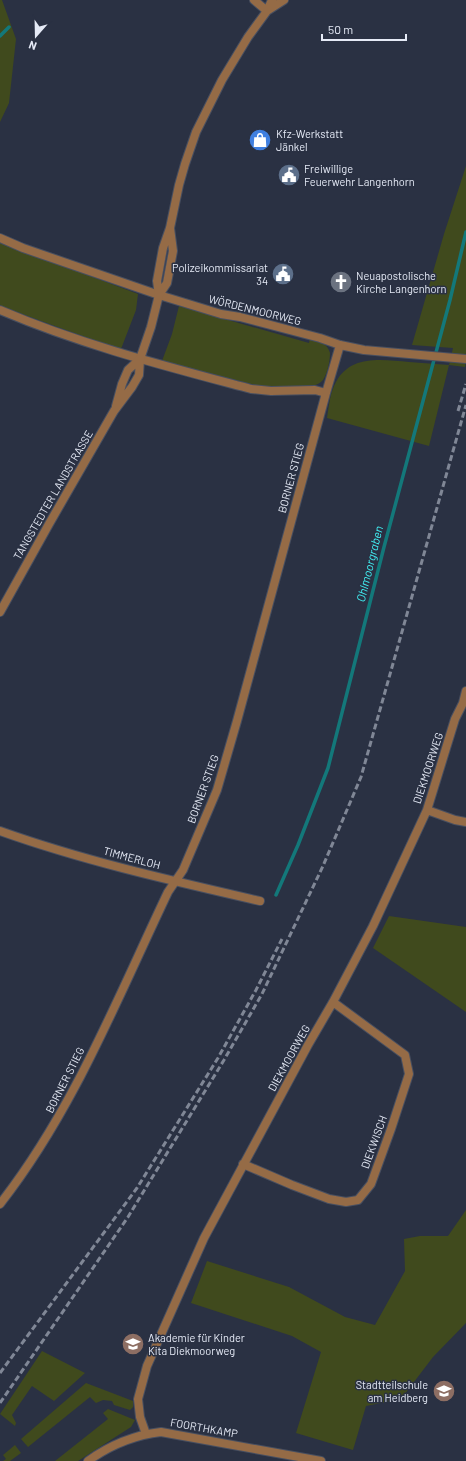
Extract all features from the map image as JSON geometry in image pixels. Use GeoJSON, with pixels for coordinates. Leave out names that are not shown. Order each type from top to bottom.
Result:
{"type":"FeatureCollection","features":[{"type":"Feature","properties":{"kind":"street"},"geometry":{"type":"LineString","coordinates":[[254,0],[267,11]]}},
{"type":"Feature","properties":{"kind":"street","name":"TANGSTEDTER LANDSTRASSE"},"geometry":{"type":"LineString","coordinates":[[0,612],[114,411],[128,370],[140,359],[159,295],[157,281],[163,248],[170,228],[185,164],[204,115],[230,66],[267,11],[272,0]]}},
{"type":"Feature","properties":{"kind":"street","name":"TANGSTEDTER LANDSTRASSE"},"geometry":{"type":"LineString","coordinates":[[267,11],[284,0]]}},
{"type":"Feature","properties":{"kind":"street","name":"WÖRDENMOORWEG"},"geometry":{"type":"LineString","coordinates":[[0,238],[23,248],[159,295],[222,314],[240,317],[320,338],[340,345],[364,350],[466,359]]}},
{"type":"Feature","properties":{"kind":"street"},"geometry":{"type":"LineString","coordinates":[[0,310],[44,328],[140,359],[251,389],[271,391],[315,390],[326,393]]}},
{"type":"Feature","properties":{"kind":"street","name":"BORNER STIEG"},"geometry":{"type":"LineString","coordinates":[[0,1204],[37,1153],[76,1085],[168,892],[183,870],[217,790],[340,345]]}},
{"type":"Feature","properties":{"kind":"street","name":"DIEKMOORWEG"},"geometry":{"type":"LineString","coordinates":[[146,1434],[140,1418],[138,1399],[147,1366],[204,1238],[373,926],[427,810],[455,719],[463,703],[466,691]]}},
{"type":"Feature","properties":{"kind":"street"},"geometry":{"type":"LineString","coordinates":[[427,810],[455,820],[466,822]]}},
{"type":"Feature","properties":{"kind":"street","name":"TIMMERLOH"},"geometry":{"type":"LineString","coordinates":[[0,831],[40,845],[175,881],[260,901]]}},
{"type":"Feature","properties":{"kind":"street","name":"DIEKWISCH"},"geometry":{"type":"LineString","coordinates":[[243,1164],[329,1199],[346,1202],[358,1200],[371,1184],[409,1074],[404,1055],[333,1002]]}},
{"type":"Feature","properties":{"kind":"street","name":"FOORTHKAMP"},"geometry":{"type":"LineString","coordinates":[[88,1461],[115,1445],[146,1434],[161,1432],[321,1461]]}},
{"type":"Feature","properties":{"kind":"green space"},"geometry":{"type":"Polygon","coordinates":[[[0,0],[2,0],[16,39],[9,103],[0,122],[0,0]]]}},
{"type":"Feature","properties":{"kind":"green space"},"geometry":{"type":"Polygon","coordinates":[[[466,166],[466,362],[465,367],[449,365],[453,348],[412,345],[444,234],[466,166]]]}},
{"type":"Feature","properties":{"kind":"green space"},"geometry":{"type":"Polygon","coordinates":[[[0,242],[138,294],[136,310],[121,349],[0,306],[0,242]]]}},
{"type":"Feature","properties":{"kind":"green space"},"geometry":{"type":"Polygon","coordinates":[[[179,306],[309,343],[310,338],[320,342],[327,347],[330,353],[329,364],[325,376],[317,385],[293,388],[263,387],[162,361],[172,334],[179,306]]]}},
{"type":"Feature","properties":{"kind":"green space"},"geometry":{"type":"Polygon","coordinates":[[[389,360],[449,365],[429,446],[327,418],[331,395],[336,382],[342,373],[359,363],[389,360]]]}},
{"type":"Feature","properties":{"kind":"green space"},"geometry":{"type":"Polygon","coordinates":[[[389,916],[466,927],[466,1012],[373,948],[389,916]]]}},
{"type":"Feature","properties":{"kind":"green space"},"geometry":{"type":"Polygon","coordinates":[[[466,1210],[466,1323],[433,1357],[401,1399],[366,1406],[353,1450],[296,1433],[321,1352],[292,1336],[191,1303],[207,1261],[289,1287],[345,1317],[375,1325],[405,1271],[404,1239],[420,1236],[448,1236],[466,1210]]]}},
{"type":"Feature","properties":{"kind":"green space"},"geometry":{"type":"Polygon","coordinates":[[[42,1351],[85,1373],[54,1401],[32,1386],[12,1415],[16,1423],[15,1426],[0,1414],[42,1351]]]}},
{"type":"Feature","properties":{"kind":"green space"},"geometry":{"type":"Polygon","coordinates":[[[86,1383],[133,1401],[133,1407],[130,1410],[114,1405],[112,1401],[103,1400],[96,1403],[90,1397],[28,1447],[21,1439],[86,1383]]]}},
{"type":"Feature","properties":{"kind":"green space"},"geometry":{"type":"Polygon","coordinates":[[[108,1409],[135,1420],[131,1427],[78,1461],[55,1461],[108,1419],[103,1413],[108,1409]]]}},
{"type":"Feature","properties":{"kind":"green space"},"geometry":{"type":"Polygon","coordinates":[[[15,1445],[21,1453],[10,1461],[3,1461],[6,1459],[3,1455],[15,1445]]]}},
{"type":"Feature","properties":{"kind":"waterway","name":"Ohlmoorgraben"},"geometry":{"type":"LineString","coordinates":[[0,36],[9,27]]}},
{"type":"Feature","properties":{"kind":"waterway","name":"Ohlmoorgraben"},"geometry":{"type":"LineString","coordinates":[[276,895],[298,845],[328,768],[384,547],[450,300],[466,232]]}},
{"type":"Feature","properties":{"kind":"railway"},"geometry":{"type":"LineString","coordinates":[[458,411],[466,384]]}},
{"type":"Feature","properties":{"kind":"railway"},"geometry":{"type":"LineString","coordinates":[[0,1403],[128,1217],[224,1060],[262,994],[323,866],[361,777],[466,405]]}},
{"type":"Feature","properties":{"kind":"railway"},"geometry":{"type":"LineString","coordinates":[[0,1373],[137,1188],[218,1058],[256,990],[282,939]]}},
{"type":"Feature","properties":{"kind":"place","name":"Kfz-Werkstatt Jänkel"},"geometry":{"type":"Point","coordinates":[260,140]}},
{"type":"Feature","properties":{"kind":"place","name":"Freiwillige Feuerwehr Langenhorn"},"geometry":{"type":"Point","coordinates":[289,175]}},
{"type":"Feature","properties":{"kind":"place","name":"Polizeikommissariat 34"},"geometry":{"type":"Point","coordinates":[283,274]}},
{"type":"Feature","properties":{"kind":"place","name":"Neuapostolische Kirche Langenhorn"},"geometry":{"type":"Point","coordinates":[341,282]}},
{"type":"Feature","properties":{"kind":"place","name":"Akademie für Kinder Kita Diekmoorweg"},"geometry":{"type":"Point","coordinates":[133,1344]}},
{"type":"Feature","properties":{"kind":"place","name":"Stadtteilschule am Heidberg"},"geometry":{"type":"Point","coordinates":[444,1391]}}]}
